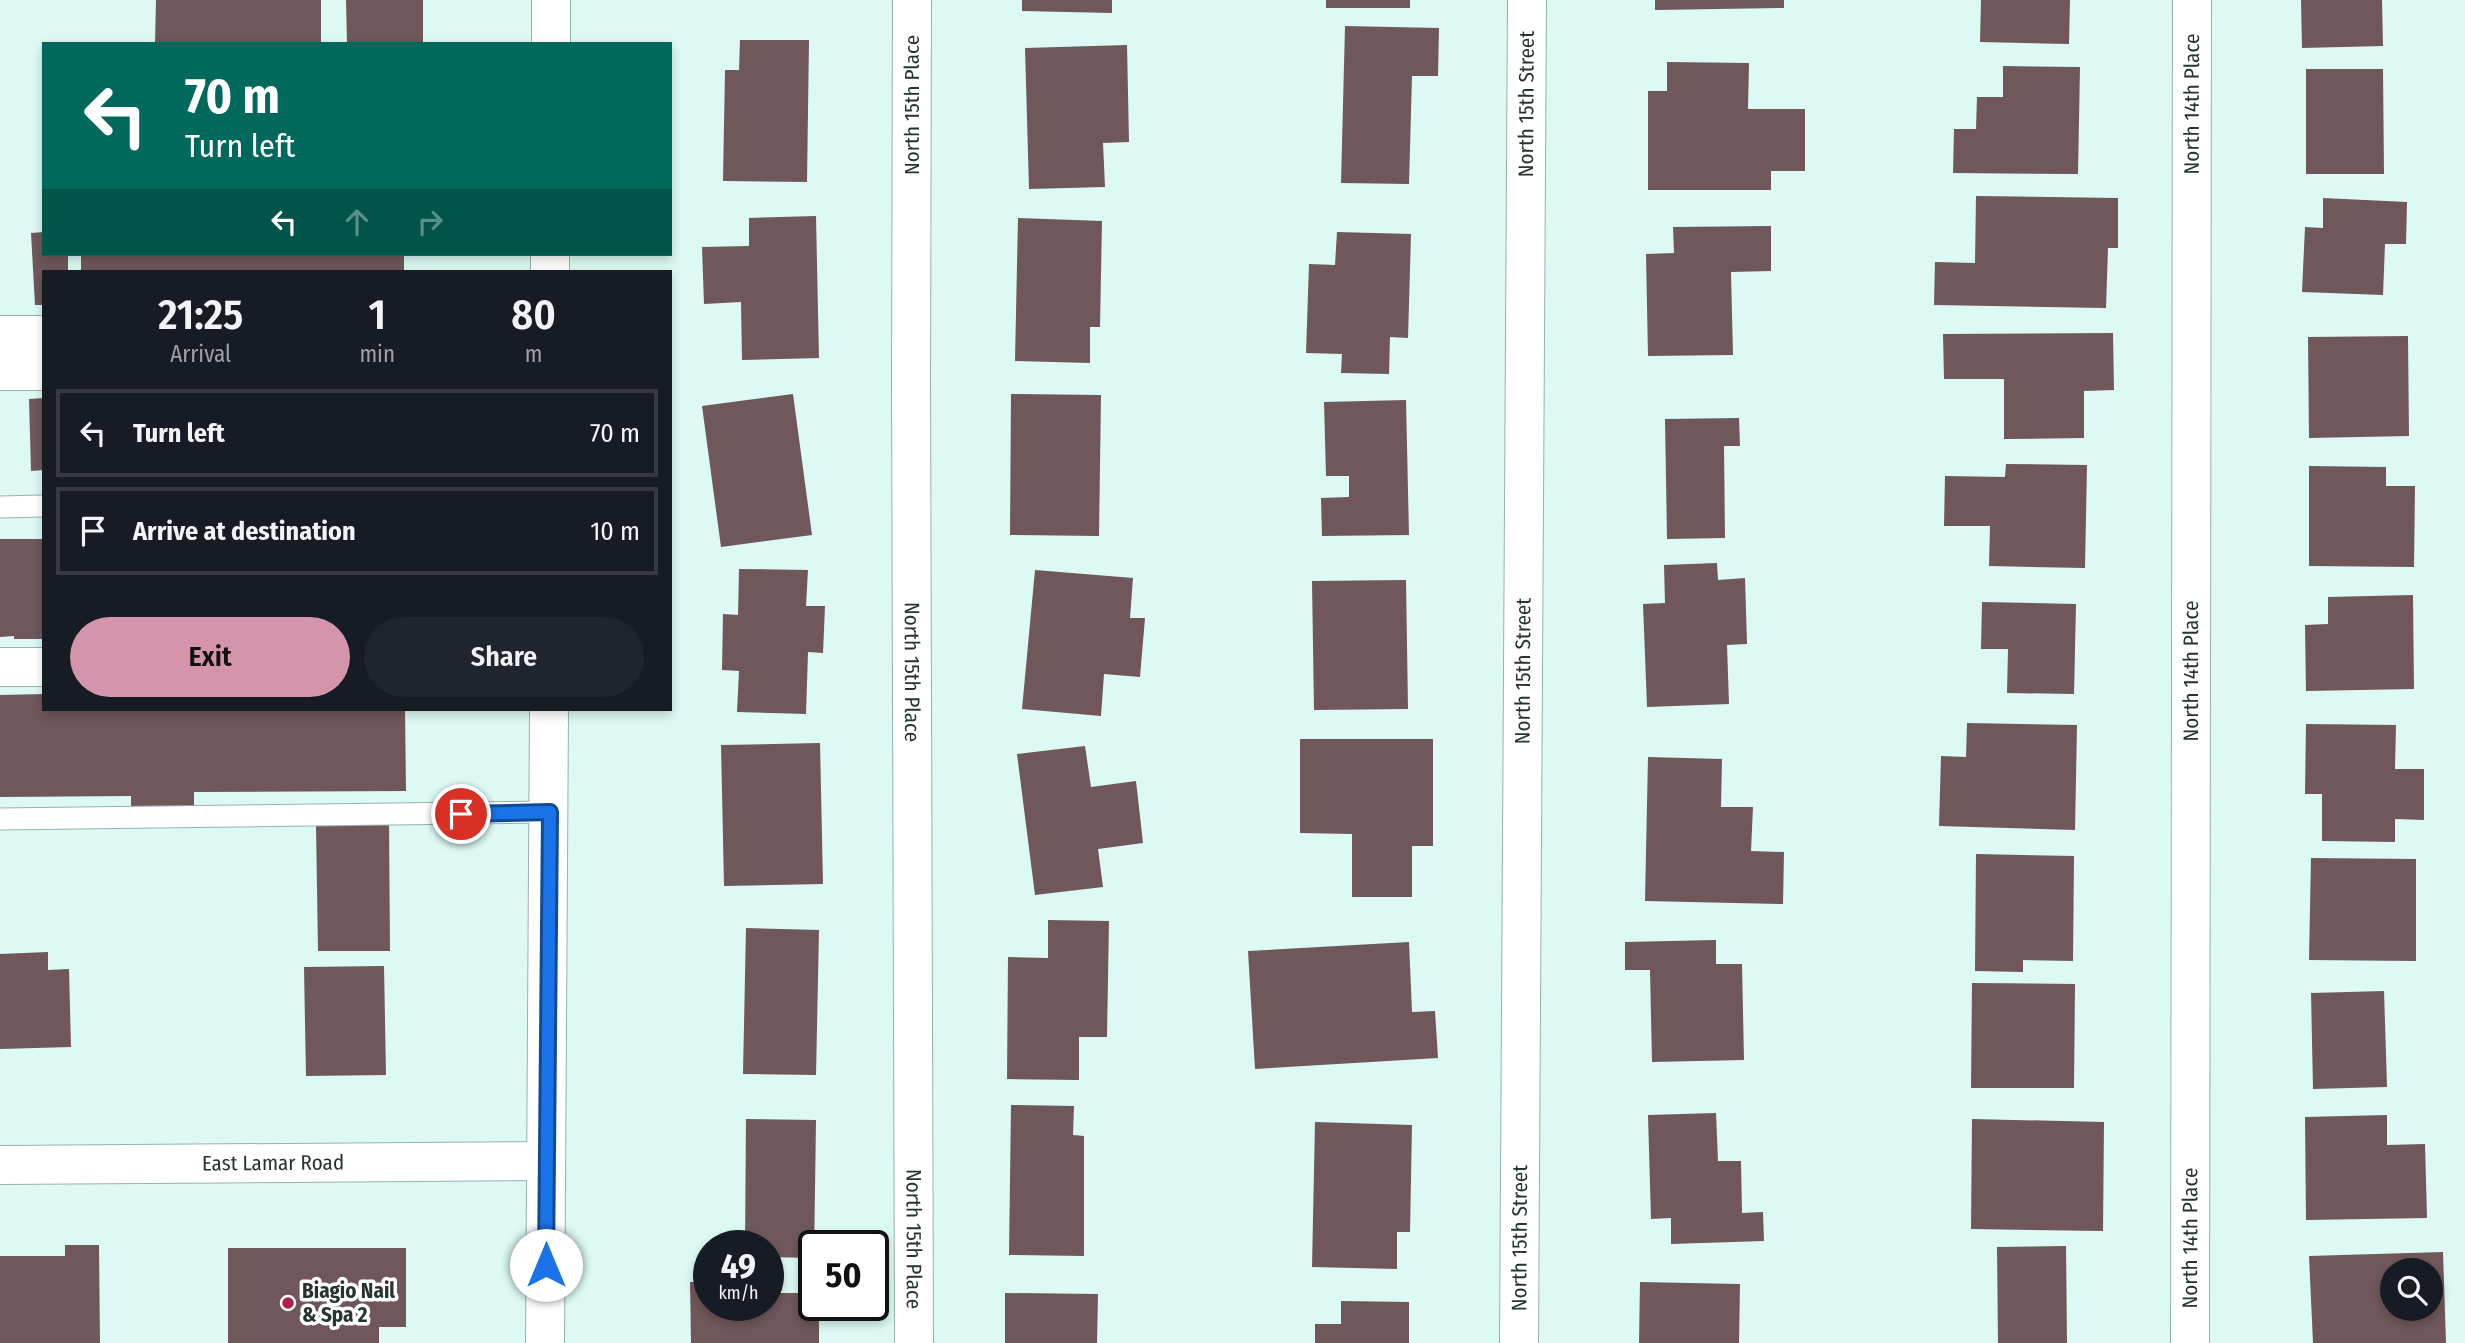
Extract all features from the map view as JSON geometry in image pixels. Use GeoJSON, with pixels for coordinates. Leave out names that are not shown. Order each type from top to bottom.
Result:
{"type":"FeatureCollection","features":[{"type":"Feature","properties":{"kind":"street"},"geometry":{"type":"LineString","coordinates":[[551,0],[551,42]]}},
{"type":"Feature","properties":{"kind":"street","name":"North 15th Place"},"geometry":{"type":"LineString","coordinates":[[912,0],[914,1343]]}},
{"type":"Feature","properties":{"kind":"street","name":"North 15th Street"},"geometry":{"type":"LineString","coordinates":[[1519,1343],[1527,0]]}},
{"type":"Feature","properties":{"kind":"street","name":"North 14th Place"},"geometry":{"type":"LineString","coordinates":[[2190,1343],[2192,0]]}},
{"type":"Feature","properties":{"kind":"street"},"geometry":{"type":"LineString","coordinates":[[0,335],[42,335]]}},
{"type":"Feature","properties":{"kind":"street"},"geometry":{"type":"LineString","coordinates":[[0,371],[42,371]]}},
{"type":"Feature","properties":{"kind":"street"},"geometry":{"type":"LineString","coordinates":[[0,667],[42,667]]}},
{"type":"Feature","properties":{"kind":"street"},"geometry":{"type":"LineString","coordinates":[[545,1343],[549,711]]}},
{"type":"Feature","properties":{"kind":"street","name":"East Lamar Road"},"geometry":{"type":"LineString","coordinates":[[0,1166],[546,1161]]}},
{"type":"Feature","properties":{"kind":"lane"},"geometry":{"type":"LineString","coordinates":[[0,507],[42,506]]}},
{"type":"Feature","properties":{"kind":"lane"},"geometry":{"type":"LineString","coordinates":[[0,819],[550,812]]}},
{"type":"Feature","properties":{"kind":"building"},"geometry":{"type":"Polygon","coordinates":[[[156,0],[321,0],[321,42],[155,42],[156,0]]]}},
{"type":"Feature","properties":{"kind":"building"},"geometry":{"type":"Polygon","coordinates":[[[346,0],[423,0],[423,42],[347,42],[346,0]]]}},
{"type":"Feature","properties":{"kind":"building"},"geometry":{"type":"Polygon","coordinates":[[[1022,0],[1112,0],[1112,13],[1022,11],[1022,0]]]}},
{"type":"Feature","properties":{"kind":"building"},"geometry":{"type":"Polygon","coordinates":[[[1326,0],[1410,0],[1410,8],[1326,8],[1326,0]]]}},
{"type":"Feature","properties":{"kind":"building"},"geometry":{"type":"Polygon","coordinates":[[[1655,0],[1784,0],[1784,8],[1655,10],[1655,0]]]}},
{"type":"Feature","properties":{"kind":"building"},"geometry":{"type":"Polygon","coordinates":[[[1981,0],[2070,0],[2069,44],[1980,42],[1981,0]]]}},
{"type":"Feature","properties":{"kind":"building"},"geometry":{"type":"Polygon","coordinates":[[[2301,0],[2382,0],[2383,46],[2302,48],[2301,0]]]}},
{"type":"Feature","properties":{"kind":"building"},"geometry":{"type":"Polygon","coordinates":[[[1345,26],[1439,28],[1438,76],[1412,76],[1409,184],[1341,183],[1345,26]]]}},
{"type":"Feature","properties":{"kind":"building"},"geometry":{"type":"Polygon","coordinates":[[[740,40],[809,40],[807,182],[723,181],[725,70],[739,70],[740,40]]]}},
{"type":"Feature","properties":{"kind":"building"},"geometry":{"type":"Polygon","coordinates":[[[1127,45],[1129,142],[1103,143],[1105,187],[1029,189],[1025,48],[1127,45]]]}},
{"type":"Feature","properties":{"kind":"building"},"geometry":{"type":"Polygon","coordinates":[[[1667,62],[1749,63],[1748,109],[1805,109],[1805,171],[1771,171],[1771,190],[1648,190],[1648,91],[1667,91],[1667,62]]]}},
{"type":"Feature","properties":{"kind":"building"},"geometry":{"type":"Polygon","coordinates":[[[2003,66],[2080,67],[2078,174],[1953,173],[1954,129],[1976,129],[1977,97],[2003,97],[2003,66]]]}},
{"type":"Feature","properties":{"kind":"building"},"geometry":{"type":"Polygon","coordinates":[[[2306,69],[2383,69],[2384,174],[2306,174],[2306,69]]]}},
{"type":"Feature","properties":{"kind":"building"},"geometry":{"type":"Polygon","coordinates":[[[1976,196],[2118,198],[2118,248],[2108,248],[2106,308],[1934,305],[1935,262],[1975,263],[1976,196]]]}},
{"type":"Feature","properties":{"kind":"building"},"geometry":{"type":"Polygon","coordinates":[[[2323,198],[2407,202],[2406,244],[2385,244],[2383,295],[2302,292],[2305,227],[2323,228],[2323,198]]]}},
{"type":"Feature","properties":{"kind":"building"},"geometry":{"type":"Polygon","coordinates":[[[816,216],[819,358],[742,360],[741,302],[704,304],[702,247],[749,246],[749,218],[816,216]]]}},
{"type":"Feature","properties":{"kind":"building"},"geometry":{"type":"Polygon","coordinates":[[[1018,218],[1102,221],[1100,327],[1090,327],[1090,363],[1015,361],[1018,218]]]}},
{"type":"Feature","properties":{"kind":"building"},"geometry":{"type":"Polygon","coordinates":[[[1771,226],[1771,271],[1731,272],[1733,355],[1648,356],[1646,254],[1674,253],[1673,227],[1771,226]]]}},
{"type":"Feature","properties":{"kind":"building"},"geometry":{"type":"Polygon","coordinates":[[[42,232],[42,256],[68,256],[68,270],[42,270],[42,305],[35,305],[31,233],[42,232]]]}},
{"type":"Feature","properties":{"kind":"building"},"geometry":{"type":"Polygon","coordinates":[[[1337,232],[1411,234],[1408,338],[1390,337],[1389,374],[1341,373],[1342,354],[1306,353],[1309,264],[1335,265],[1337,232]]]}},
{"type":"Feature","properties":{"kind":"building"},"geometry":{"type":"Polygon","coordinates":[[[81,256],[404,256],[404,270],[81,270],[81,256]]]}},
{"type":"Feature","properties":{"kind":"building"},"geometry":{"type":"Polygon","coordinates":[[[2113,333],[2114,390],[2084,391],[2084,438],[2004,439],[2004,379],[1944,379],[1943,334],[2113,333]]]}},
{"type":"Feature","properties":{"kind":"building"},"geometry":{"type":"Polygon","coordinates":[[[2408,336],[2409,436],[2309,438],[2308,337],[2408,336]]]}},
{"type":"Feature","properties":{"kind":"building"},"geometry":{"type":"Polygon","coordinates":[[[793,394],[812,535],[721,547],[702,406],[793,394]]]}},
{"type":"Feature","properties":{"kind":"building"},"geometry":{"type":"Polygon","coordinates":[[[1011,394],[1101,395],[1099,536],[1010,535],[1011,394]]]}},
{"type":"Feature","properties":{"kind":"building"},"geometry":{"type":"Polygon","coordinates":[[[42,398],[42,470],[31,471],[29,399],[42,398]]]}},
{"type":"Feature","properties":{"kind":"building"},"geometry":{"type":"Polygon","coordinates":[[[1406,400],[1409,535],[1322,536],[1321,498],[1349,497],[1349,476],[1326,476],[1324,402],[1406,400]]]}},
{"type":"Feature","properties":{"kind":"building"},"geometry":{"type":"Polygon","coordinates":[[[1739,418],[1740,446],[1724,446],[1725,538],[1667,539],[1665,419],[1739,418]]]}},
{"type":"Feature","properties":{"kind":"building"},"geometry":{"type":"Polygon","coordinates":[[[2006,464],[2087,465],[2085,568],[1989,566],[1990,526],[1944,526],[1945,476],[2005,477],[2006,464]]]}},
{"type":"Feature","properties":{"kind":"building"},"geometry":{"type":"Polygon","coordinates":[[[2309,466],[2386,467],[2386,486],[2415,486],[2414,567],[2309,566],[2309,466]]]}},
{"type":"Feature","properties":{"kind":"building"},"geometry":{"type":"Polygon","coordinates":[[[0,539],[42,539],[42,639],[0,637],[0,539]]]}},
{"type":"Feature","properties":{"kind":"building"},"geometry":{"type":"Polygon","coordinates":[[[1717,563],[1718,580],[1745,578],[1747,644],[1727,645],[1729,704],[1647,707],[1643,604],[1665,603],[1664,565],[1717,563]]]}},
{"type":"Feature","properties":{"kind":"building"},"geometry":{"type":"Polygon","coordinates":[[[739,569],[808,570],[806,606],[825,606],[823,653],[808,652],[806,714],[737,712],[739,671],[722,670],[723,614],[738,615],[739,569]]]}},
{"type":"Feature","properties":{"kind":"building"},"geometry":{"type":"Polygon","coordinates":[[[1035,570],[1133,578],[1130,618],[1145,618],[1140,677],[1104,674],[1101,716],[1022,709],[1035,570]]]}},
{"type":"Feature","properties":{"kind":"building"},"geometry":{"type":"Polygon","coordinates":[[[1406,580],[1408,709],[1314,710],[1312,581],[1406,580]]]}},
{"type":"Feature","properties":{"kind":"building"},"geometry":{"type":"Polygon","coordinates":[[[2413,595],[2414,689],[2306,691],[2305,625],[2328,624],[2328,597],[2413,595]]]}},
{"type":"Feature","properties":{"kind":"building"},"geometry":{"type":"Polygon","coordinates":[[[1982,602],[2076,604],[2074,694],[2007,693],[2008,649],[1981,649],[1982,602]]]}},
{"type":"Feature","properties":{"kind":"building"},"geometry":{"type":"Polygon","coordinates":[[[42,694],[42,711],[405,711],[406,791],[194,792],[194,811],[131,811],[131,796],[0,797],[0,695],[42,694]]]}},
{"type":"Feature","properties":{"kind":"building"},"geometry":{"type":"Polygon","coordinates":[[[1967,723],[2077,725],[2075,830],[1939,826],[1941,756],[1966,757],[1967,723]]]}},
{"type":"Feature","properties":{"kind":"building"},"geometry":{"type":"Polygon","coordinates":[[[2306,724],[2396,725],[2395,769],[2424,769],[2424,820],[2395,819],[2395,842],[2322,841],[2322,794],[2305,794],[2306,724]]]}},
{"type":"Feature","properties":{"kind":"building"},"geometry":{"type":"Polygon","coordinates":[[[1300,739],[1433,739],[1433,846],[1412,846],[1412,897],[1352,897],[1352,834],[1300,833],[1300,739]]]}},
{"type":"Feature","properties":{"kind":"building"},"geometry":{"type":"Polygon","coordinates":[[[820,743],[823,884],[724,886],[721,745],[820,743]]]}},
{"type":"Feature","properties":{"kind":"building"},"geometry":{"type":"Polygon","coordinates":[[[1085,746],[1091,787],[1136,781],[1143,843],[1098,849],[1103,887],[1035,895],[1017,754],[1085,746]]]}},
{"type":"Feature","properties":{"kind":"building"},"geometry":{"type":"Polygon","coordinates":[[[1648,757],[1722,759],[1721,807],[1753,807],[1751,851],[1784,852],[1783,904],[1645,901],[1648,757]]]}},
{"type":"Feature","properties":{"kind":"building"},"geometry":{"type":"Polygon","coordinates":[[[389,823],[390,951],[318,951],[316,825],[389,823]]]}},
{"type":"Feature","properties":{"kind":"building"},"geometry":{"type":"Polygon","coordinates":[[[1976,854],[2074,856],[2073,961],[2023,960],[2023,972],[1975,971],[1976,854]]]}},
{"type":"Feature","properties":{"kind":"building"},"geometry":{"type":"Polygon","coordinates":[[[2311,858],[2416,859],[2416,961],[2309,960],[2311,858]]]}},
{"type":"Feature","properties":{"kind":"building"},"geometry":{"type":"Polygon","coordinates":[[[1048,920],[1109,921],[1107,1037],[1079,1037],[1079,1080],[1007,1079],[1008,957],[1048,958],[1048,920]]]}},
{"type":"Feature","properties":{"kind":"building"},"geometry":{"type":"Polygon","coordinates":[[[746,928],[819,930],[816,1075],[743,1074],[746,928]]]}},
{"type":"Feature","properties":{"kind":"building"},"geometry":{"type":"Polygon","coordinates":[[[1716,940],[1716,964],[1742,964],[1744,1060],[1652,1062],[1650,970],[1625,970],[1625,942],[1716,940]]]}},
{"type":"Feature","properties":{"kind":"building"},"geometry":{"type":"Polygon","coordinates":[[[1409,942],[1412,1012],[1435,1011],[1438,1058],[1255,1069],[1248,951],[1409,942]]]}},
{"type":"Feature","properties":{"kind":"building"},"geometry":{"type":"Polygon","coordinates":[[[48,952],[48,970],[69,969],[71,1047],[0,1049],[0,954],[48,952]]]}},
{"type":"Feature","properties":{"kind":"building"},"geometry":{"type":"Polygon","coordinates":[[[384,966],[386,1075],[306,1076],[304,967],[384,966]]]}},
{"type":"Feature","properties":{"kind":"building"},"geometry":{"type":"Polygon","coordinates":[[[1972,983],[2075,984],[2074,1088],[1971,1088],[1972,983]]]}},
{"type":"Feature","properties":{"kind":"building"},"geometry":{"type":"Polygon","coordinates":[[[2384,991],[2387,1087],[2313,1089],[2311,993],[2384,991]]]}},
{"type":"Feature","properties":{"kind":"building"},"geometry":{"type":"Polygon","coordinates":[[[1011,1105],[1074,1106],[1073,1135],[1084,1136],[1084,1256],[1009,1255],[1011,1105]]]}},
{"type":"Feature","properties":{"kind":"building"},"geometry":{"type":"Polygon","coordinates":[[[1716,1113],[1718,1161],[1741,1161],[1742,1213],[1763,1212],[1764,1241],[1671,1244],[1671,1218],[1651,1219],[1648,1115],[1716,1113]]]}},
{"type":"Feature","properties":{"kind":"building"},"geometry":{"type":"Polygon","coordinates":[[[2387,1115],[2387,1145],[2425,1144],[2427,1218],[2306,1220],[2305,1117],[2387,1115]]]}},
{"type":"Feature","properties":{"kind":"building"},"geometry":{"type":"Polygon","coordinates":[[[746,1119],[816,1120],[814,1230],[798,1230],[798,1258],[784,1257],[784,1230],[745,1230],[746,1119]]]}},
{"type":"Feature","properties":{"kind":"building"},"geometry":{"type":"Polygon","coordinates":[[[1972,1119],[2104,1122],[2103,1231],[1971,1229],[1972,1119]]]}},
{"type":"Feature","properties":{"kind":"building"},"geometry":{"type":"Polygon","coordinates":[[[1315,1122],[1412,1125],[1410,1232],[1397,1232],[1397,1269],[1312,1267],[1315,1122]]]}},
{"type":"Feature","properties":{"kind":"building"},"geometry":{"type":"Polygon","coordinates":[[[65,1245],[99,1245],[100,1343],[0,1343],[0,1256],[65,1256],[65,1245]]]}},
{"type":"Feature","properties":{"kind":"building"},"geometry":{"type":"Polygon","coordinates":[[[2066,1246],[2067,1343],[1998,1343],[1997,1247],[2066,1246]]]}},
{"type":"Feature","properties":{"kind":"building"},"geometry":{"type":"Polygon","coordinates":[[[228,1248],[406,1248],[406,1327],[379,1327],[379,1343],[228,1343],[228,1248]]]}},
{"type":"Feature","properties":{"kind":"building"},"geometry":{"type":"Polygon","coordinates":[[[2443,1252],[2446,1343],[2313,1343],[2309,1256],[2443,1252]]]}},
{"type":"Feature","properties":{"kind":"building"},"geometry":{"type":"Polygon","coordinates":[[[690,1282],[693,1282],[693,1321],[784,1321],[784,1293],[798,1293],[798,1321],[819,1321],[819,1343],[691,1343],[690,1282]]]}},
{"type":"Feature","properties":{"kind":"building"},"geometry":{"type":"Polygon","coordinates":[[[1640,1282],[1740,1284],[1739,1343],[1639,1343],[1640,1282]]]}},
{"type":"Feature","properties":{"kind":"building"},"geometry":{"type":"Polygon","coordinates":[[[1005,1293],[1098,1294],[1097,1343],[1005,1343],[1005,1293]]]}},
{"type":"Feature","properties":{"kind":"building"},"geometry":{"type":"Polygon","coordinates":[[[1341,1301],[1409,1302],[1409,1343],[1315,1343],[1315,1324],[1341,1324],[1341,1301]]]}},
{"type":"Feature","properties":{"kind":"place","name":"Biagio Nail & Spa 2"},"geometry":{"type":"Point","coordinates":[288,1303]}},
{"type":"Feature","properties":{"kind":"route"},"geometry":{"type":"LineString","coordinates":[[461,814],[550,812],[546,1265]]}}]}
